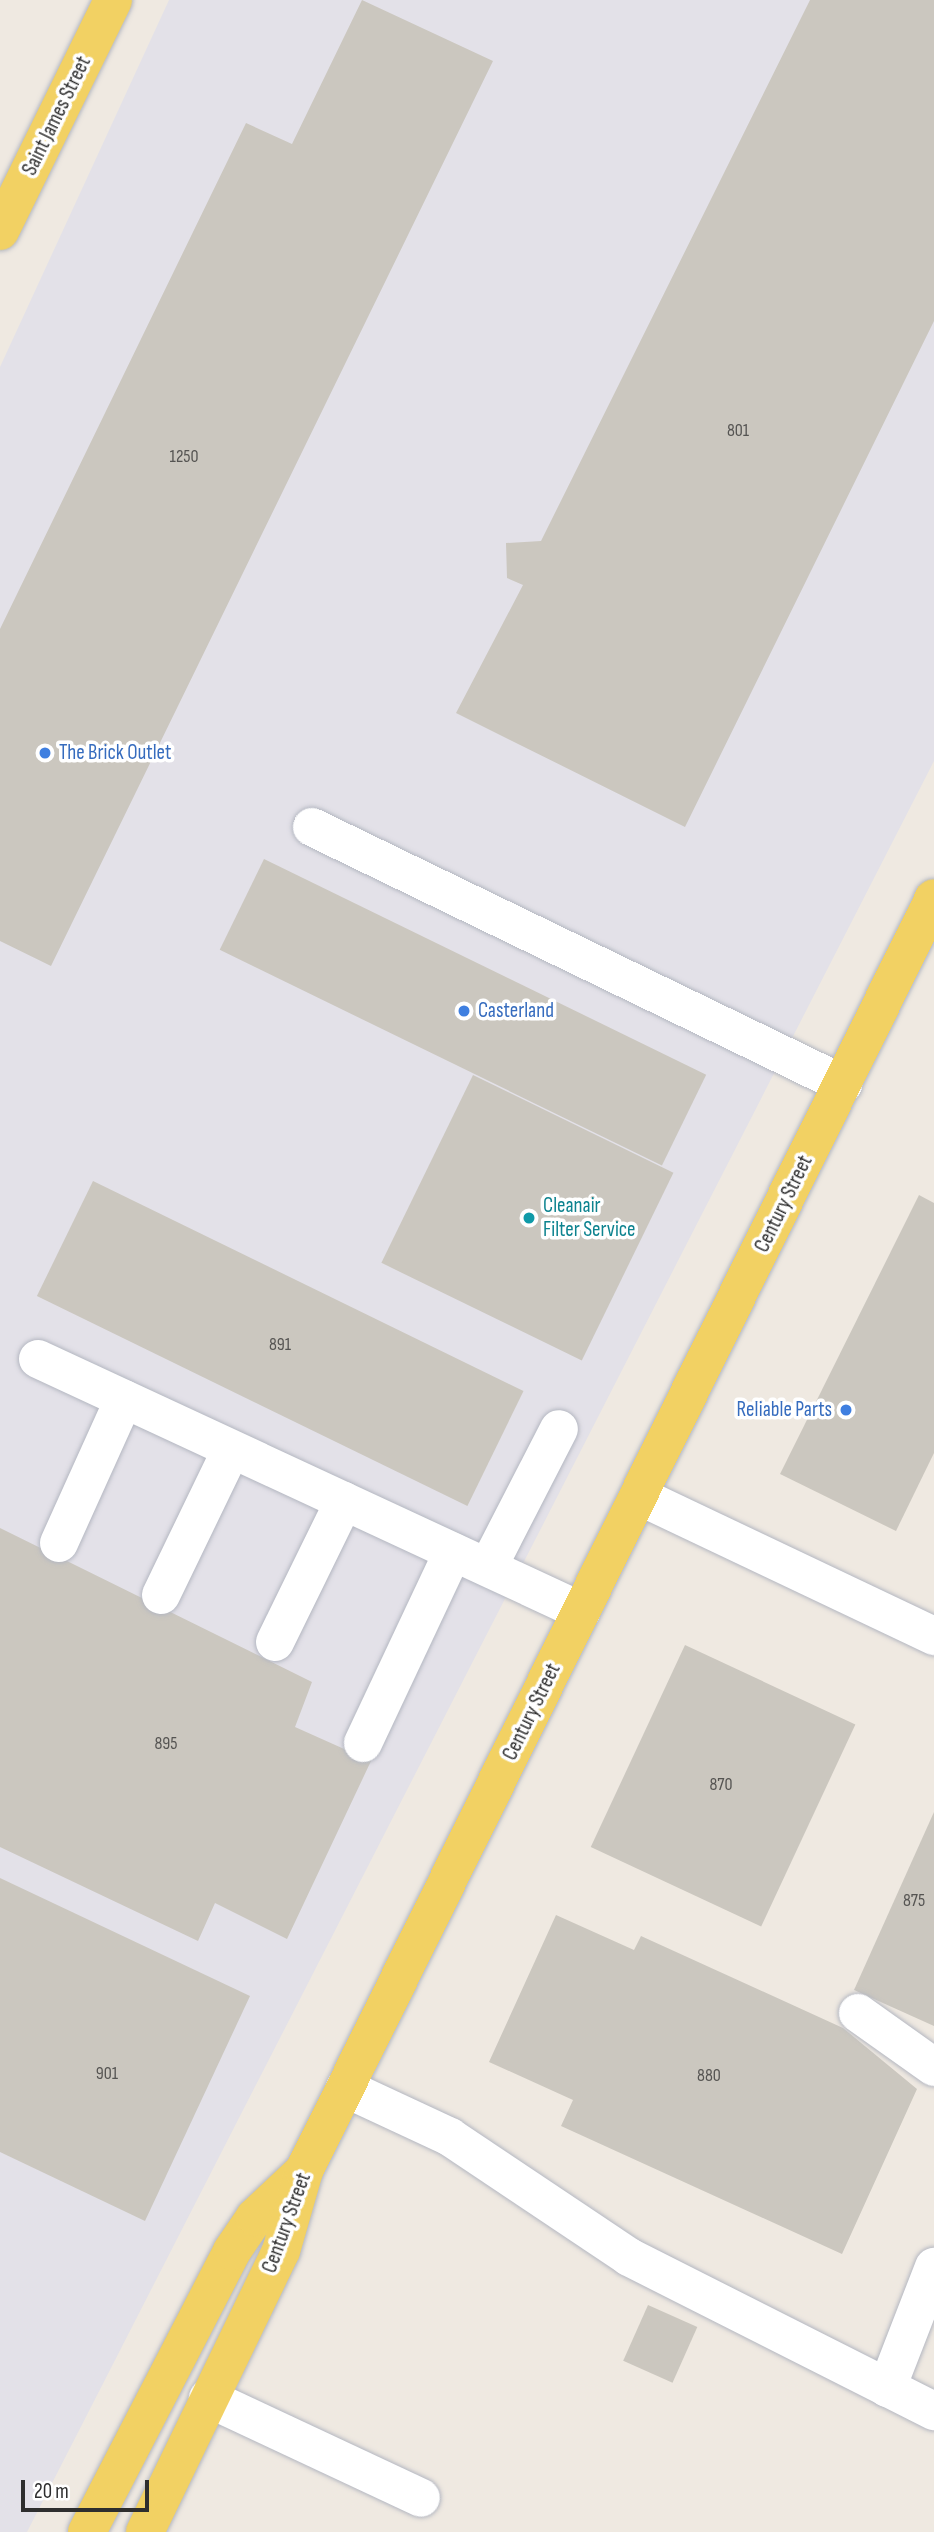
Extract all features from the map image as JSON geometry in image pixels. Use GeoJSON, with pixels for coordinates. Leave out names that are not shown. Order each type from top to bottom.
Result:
{"type":"FeatureCollection","features":[{"type":"Feature","properties":{"kind":"main road","name":"Saint James Street"},"geometry":{"type":"LineString","coordinates":[[0,232],[113,0]]}},
{"type":"Feature","properties":{"kind":"main road","name":"Century Street"},"geometry":{"type":"LineString","coordinates":[[145,2532],[281,2251],[304,2172],[934,898]]}},
{"type":"Feature","properties":{"kind":"main road"},"geometry":{"type":"LineString","coordinates":[[87,2532],[232,2251],[255,2217],[304,2172]]}},
{"type":"Feature","properties":{"kind":"lane"},"geometry":{"type":"LineString","coordinates":[[312,827],[843,1084]]}},
{"type":"Feature","properties":{"kind":"lane"},"geometry":{"type":"LineString","coordinates":[[38,1359],[581,1611]]}},
{"type":"Feature","properties":{"kind":"lane"},"geometry":{"type":"LineString","coordinates":[[58,1543],[124,1399]]}},
{"type":"Feature","properties":{"kind":"lane"},"geometry":{"type":"LineString","coordinates":[[488,1567],[559,1429]]}},
{"type":"Feature","properties":{"kind":"lane"},"geometry":{"type":"LineString","coordinates":[[161,1595],[231,1450]]}},
{"type":"Feature","properties":{"kind":"lane"},"geometry":{"type":"LineString","coordinates":[[639,1496],[934,1636]]}},
{"type":"Feature","properties":{"kind":"lane"},"geometry":{"type":"LineString","coordinates":[[275,1642],[344,1501]]}},
{"type":"Feature","properties":{"kind":"lane"},"geometry":{"type":"LineString","coordinates":[[363,1742],[453,1552]]}},
{"type":"Feature","properties":{"kind":"lane"},"geometry":{"type":"LineString","coordinates":[[858,2014],[934,2067]]}},
{"type":"Feature","properties":{"kind":"lane"},"geometry":{"type":"LineString","coordinates":[[345,2088],[450,2137],[629,2257],[934,2411]]}},
{"type":"Feature","properties":{"kind":"lane"},"geometry":{"type":"LineString","coordinates":[[887,2388],[934,2267]]}},
{"type":"Feature","properties":{"kind":"lane"},"geometry":{"type":"LineString","coordinates":[[208,2398],[421,2498]]}},
{"type":"Feature","properties":{"kind":"shaded area"},"geometry":{"type":"Polygon","coordinates":[[[169,0],[934,0],[934,761],[27,2532],[0,2532],[0,367],[169,0]]]}},
{"type":"Feature","properties":{"kind":"building"},"geometry":{"type":"Polygon","coordinates":[[[362,0],[493,61],[51,966],[0,941],[0,629],[246,123],[292,144],[362,0]]]}},
{"type":"Feature","properties":{"kind":"building"},"geometry":{"type":"Polygon","coordinates":[[[810,0],[934,0],[934,321],[685,827],[456,713],[523,585],[507,578],[506,543],[541,541],[810,0]]]}},
{"type":"Feature","properties":{"kind":"building","name":"Casterland"},"geometry":{"type":"Polygon","coordinates":[[[264,859],[706,1075],[662,1165],[220,950],[264,859]]]}},
{"type":"Feature","properties":{"kind":"building","name":"Cleanair Filter Service"},"geometry":{"type":"Polygon","coordinates":[[[473,1075],[673,1173],[582,1361],[381,1263],[473,1075]]]}},
{"type":"Feature","properties":{"kind":"building"},"geometry":{"type":"Polygon","coordinates":[[[93,1181],[524,1391],[467,1506],[37,1296],[93,1181]]]}},
{"type":"Feature","properties":{"kind":"building"},"geometry":{"type":"Polygon","coordinates":[[[919,1195],[934,1203],[934,1453],[896,1531],[780,1474],[919,1195]]]}},
{"type":"Feature","properties":{"kind":"building"},"geometry":{"type":"Polygon","coordinates":[[[0,1528],[312,1682],[295,1727],[371,1761],[287,1939],[215,1903],[198,1941],[0,1847],[0,1528]]]}},
{"type":"Feature","properties":{"kind":"building"},"geometry":{"type":"Polygon","coordinates":[[[685,1645],[855,1724],[761,1927],[591,1847],[685,1645]]]}},
{"type":"Feature","properties":{"kind":"building"},"geometry":{"type":"Polygon","coordinates":[[[934,1812],[934,2026],[854,1990],[934,1812]]]}},
{"type":"Feature","properties":{"kind":"building"},"geometry":{"type":"Polygon","coordinates":[[[0,1878],[250,1996],[145,2221],[0,2152],[0,1878]]]}},
{"type":"Feature","properties":{"kind":"building"},"geometry":{"type":"Polygon","coordinates":[[[556,1915],[634,1950],[641,1936],[843,2028],[917,2089],[842,2254],[561,2126],[573,2100],[489,2062],[556,1915]]]}},
{"type":"Feature","properties":{"kind":"building"},"geometry":{"type":"Polygon","coordinates":[[[648,2305],[697,2327],[673,2383],[623,2361],[648,2305]]]}},
{"type":"Feature","properties":{"kind":"place","name":"The Brick Outlet"},"geometry":{"type":"Point","coordinates":[45,753]}},
{"type":"Feature","properties":{"kind":"place","name":"Casterland"},"geometry":{"type":"Point","coordinates":[464,1011]}},
{"type":"Feature","properties":{"kind":"place","name":"Cleanair Filter Service"},"geometry":{"type":"Point","coordinates":[529,1218]}},
{"type":"Feature","properties":{"kind":"place","name":"Reliable Parts"},"geometry":{"type":"Point","coordinates":[846,1410]}}]}
